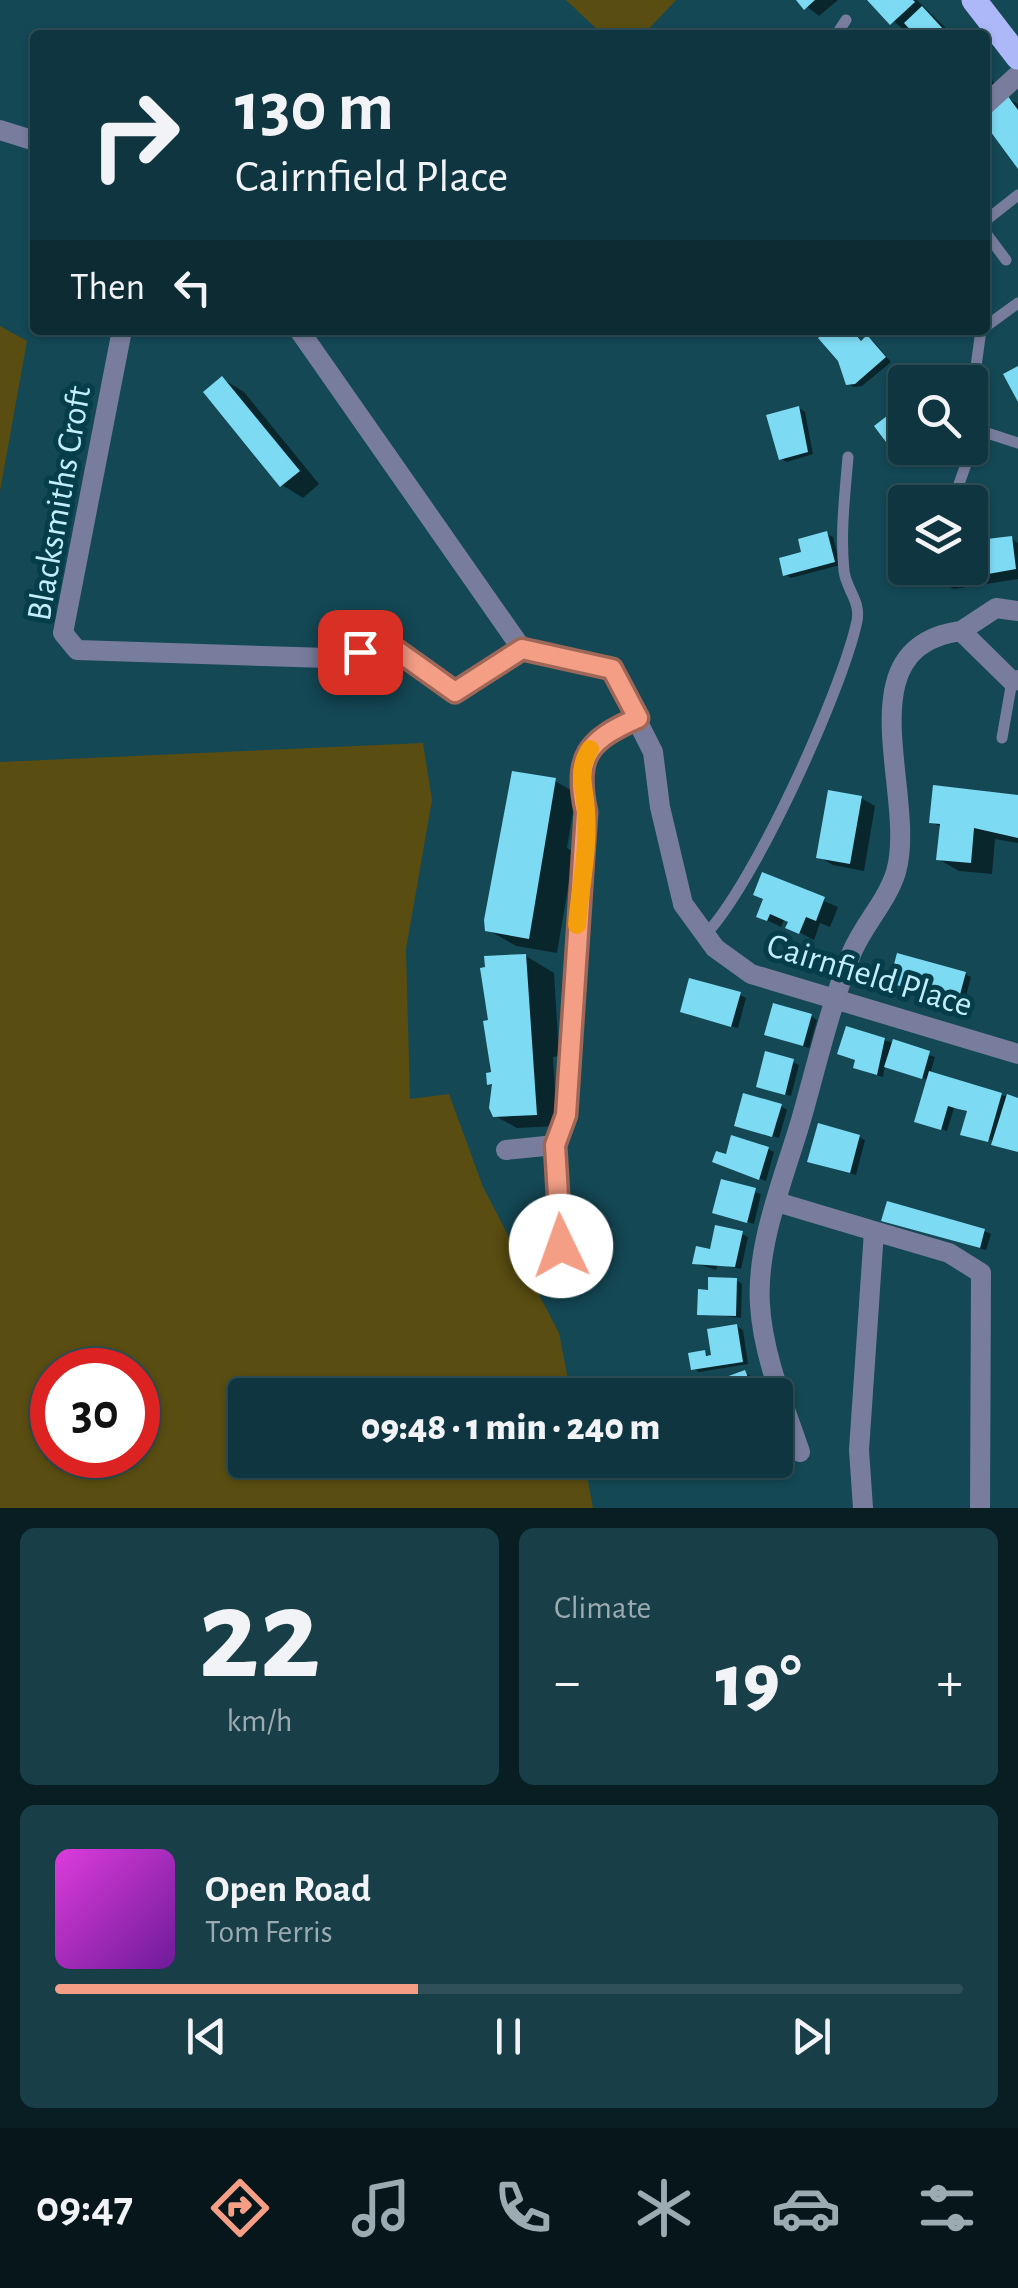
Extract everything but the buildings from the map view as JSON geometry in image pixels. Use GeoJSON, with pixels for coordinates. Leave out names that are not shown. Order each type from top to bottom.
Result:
{"type":"FeatureCollection","features":[{"type":"Feature","properties":{"kind":"main road"},"geometry":{"type":"LineString","coordinates":[[974,0],[1018,58]]}},
{"type":"Feature","properties":{"kind":"street"},"geometry":{"type":"LineString","coordinates":[[990,100],[1018,75]]}},
{"type":"Feature","properties":{"kind":"street"},"geometry":{"type":"LineString","coordinates":[[0,130],[30,139]]}},
{"type":"Feature","properties":{"kind":"street","name":"Blacksmiths Croft"},"geometry":{"type":"LineString","coordinates":[[121,335],[63,634],[67,644],[77,650],[328,658],[392,647],[455,692],[522,649]]}},
{"type":"Feature","properties":{"kind":"street"},"geometry":{"type":"LineString","coordinates":[[302,335],[522,649]]}},
{"type":"Feature","properties":{"kind":"street"},"geometry":{"type":"LineString","coordinates":[[800,1452],[767,1346],[760,1308],[760,1276],[777,1202],[835,1001],[863,930],[894,877],[902,847],[891,691],[906,659],[921,643],[960,631],[996,608],[1018,611]]}},
{"type":"Feature","properties":{"kind":"street"},"geometry":{"type":"LineString","coordinates":[[960,631],[1015,681]]}},
{"type":"Feature","properties":{"kind":"street","name":"Cairnfield Place"},"geometry":{"type":"LineString","coordinates":[[522,649],[612,669],[653,752],[677,888],[704,936],[751,974],[1018,1054]]}},
{"type":"Feature","properties":{"kind":"street"},"geometry":{"type":"LineString","coordinates":[[561,1246],[555,1145],[566,1115],[586,812],[581,787],[583,760],[609,731],[638,718]]}},
{"type":"Feature","properties":{"kind":"street"},"geometry":{"type":"LineString","coordinates":[[506,1150],[555,1145]]}},
{"type":"Feature","properties":{"kind":"street"},"geometry":{"type":"LineString","coordinates":[[777,1202],[950,1252],[982,1272],[980,1508]]}},
{"type":"Feature","properties":{"kind":"street"},"geometry":{"type":"LineString","coordinates":[[863,1508],[859,1450],[874,1231]]}},
{"type":"Feature","properties":{"kind":"lane"},"geometry":{"type":"LineString","coordinates":[[839,30],[846,20]]}},
{"type":"Feature","properties":{"kind":"lane"},"geometry":{"type":"LineString","coordinates":[[990,217],[1018,195]]}},
{"type":"Feature","properties":{"kind":"lane"},"geometry":{"type":"LineString","coordinates":[[990,239],[1006,260]]}},
{"type":"Feature","properties":{"kind":"lane"},"geometry":{"type":"LineString","coordinates":[[990,324],[1018,303]]}},
{"type":"Feature","properties":{"kind":"lane"},"geometry":{"type":"LineString","coordinates":[[977,365],[982,335]]}},
{"type":"Feature","properties":{"kind":"lane"},"geometry":{"type":"LineString","coordinates":[[988,433],[1018,443]]}},
{"type":"Feature","properties":{"kind":"lane"},"geometry":{"type":"LineString","coordinates":[[704,936],[722,918],[786,797],[834,688],[858,618],[856,596],[844,576],[848,456]]}},
{"type":"Feature","properties":{"kind":"lane"},"geometry":{"type":"LineString","coordinates":[[959,484],[966,465]]}},
{"type":"Feature","properties":{"kind":"lane"},"geometry":{"type":"LineString","coordinates":[[1002,738],[1015,681]]}},
{"type":"Feature","properties":{"kind":"shaded area"},"geometry":{"type":"Polygon","coordinates":[[[566,0],[676,0],[648,30],[598,30],[566,0]]]}},
{"type":"Feature","properties":{"kind":"shaded area"},"geometry":{"type":"Polygon","coordinates":[[[0,326],[27,341],[0,491],[0,326]]]}},
{"type":"Feature","properties":{"kind":"shaded area"},"geometry":{"type":"Polygon","coordinates":[[[423,743],[432,800],[406,949],[410,1099],[449,1094],[483,1187],[559,1333],[568,1378],[228,1378],[228,1478],[587,1478],[593,1508],[0,1508],[0,762],[423,743]]]}},
{"type":"Feature","properties":{"kind":"slow traffic"},"geometry":{"type":"LineString","coordinates":[[577,925],[586,812],[581,787],[583,760],[590,749]]}},
{"type":"Feature","properties":{"kind":"route"},"geometry":{"type":"LineString","coordinates":[[360,652],[392,647],[455,692],[522,649],[590,662],[612,669],[638,718],[609,731],[594,743],[583,760],[581,787],[586,812],[566,1115],[555,1145],[561,1246]]}}]}
